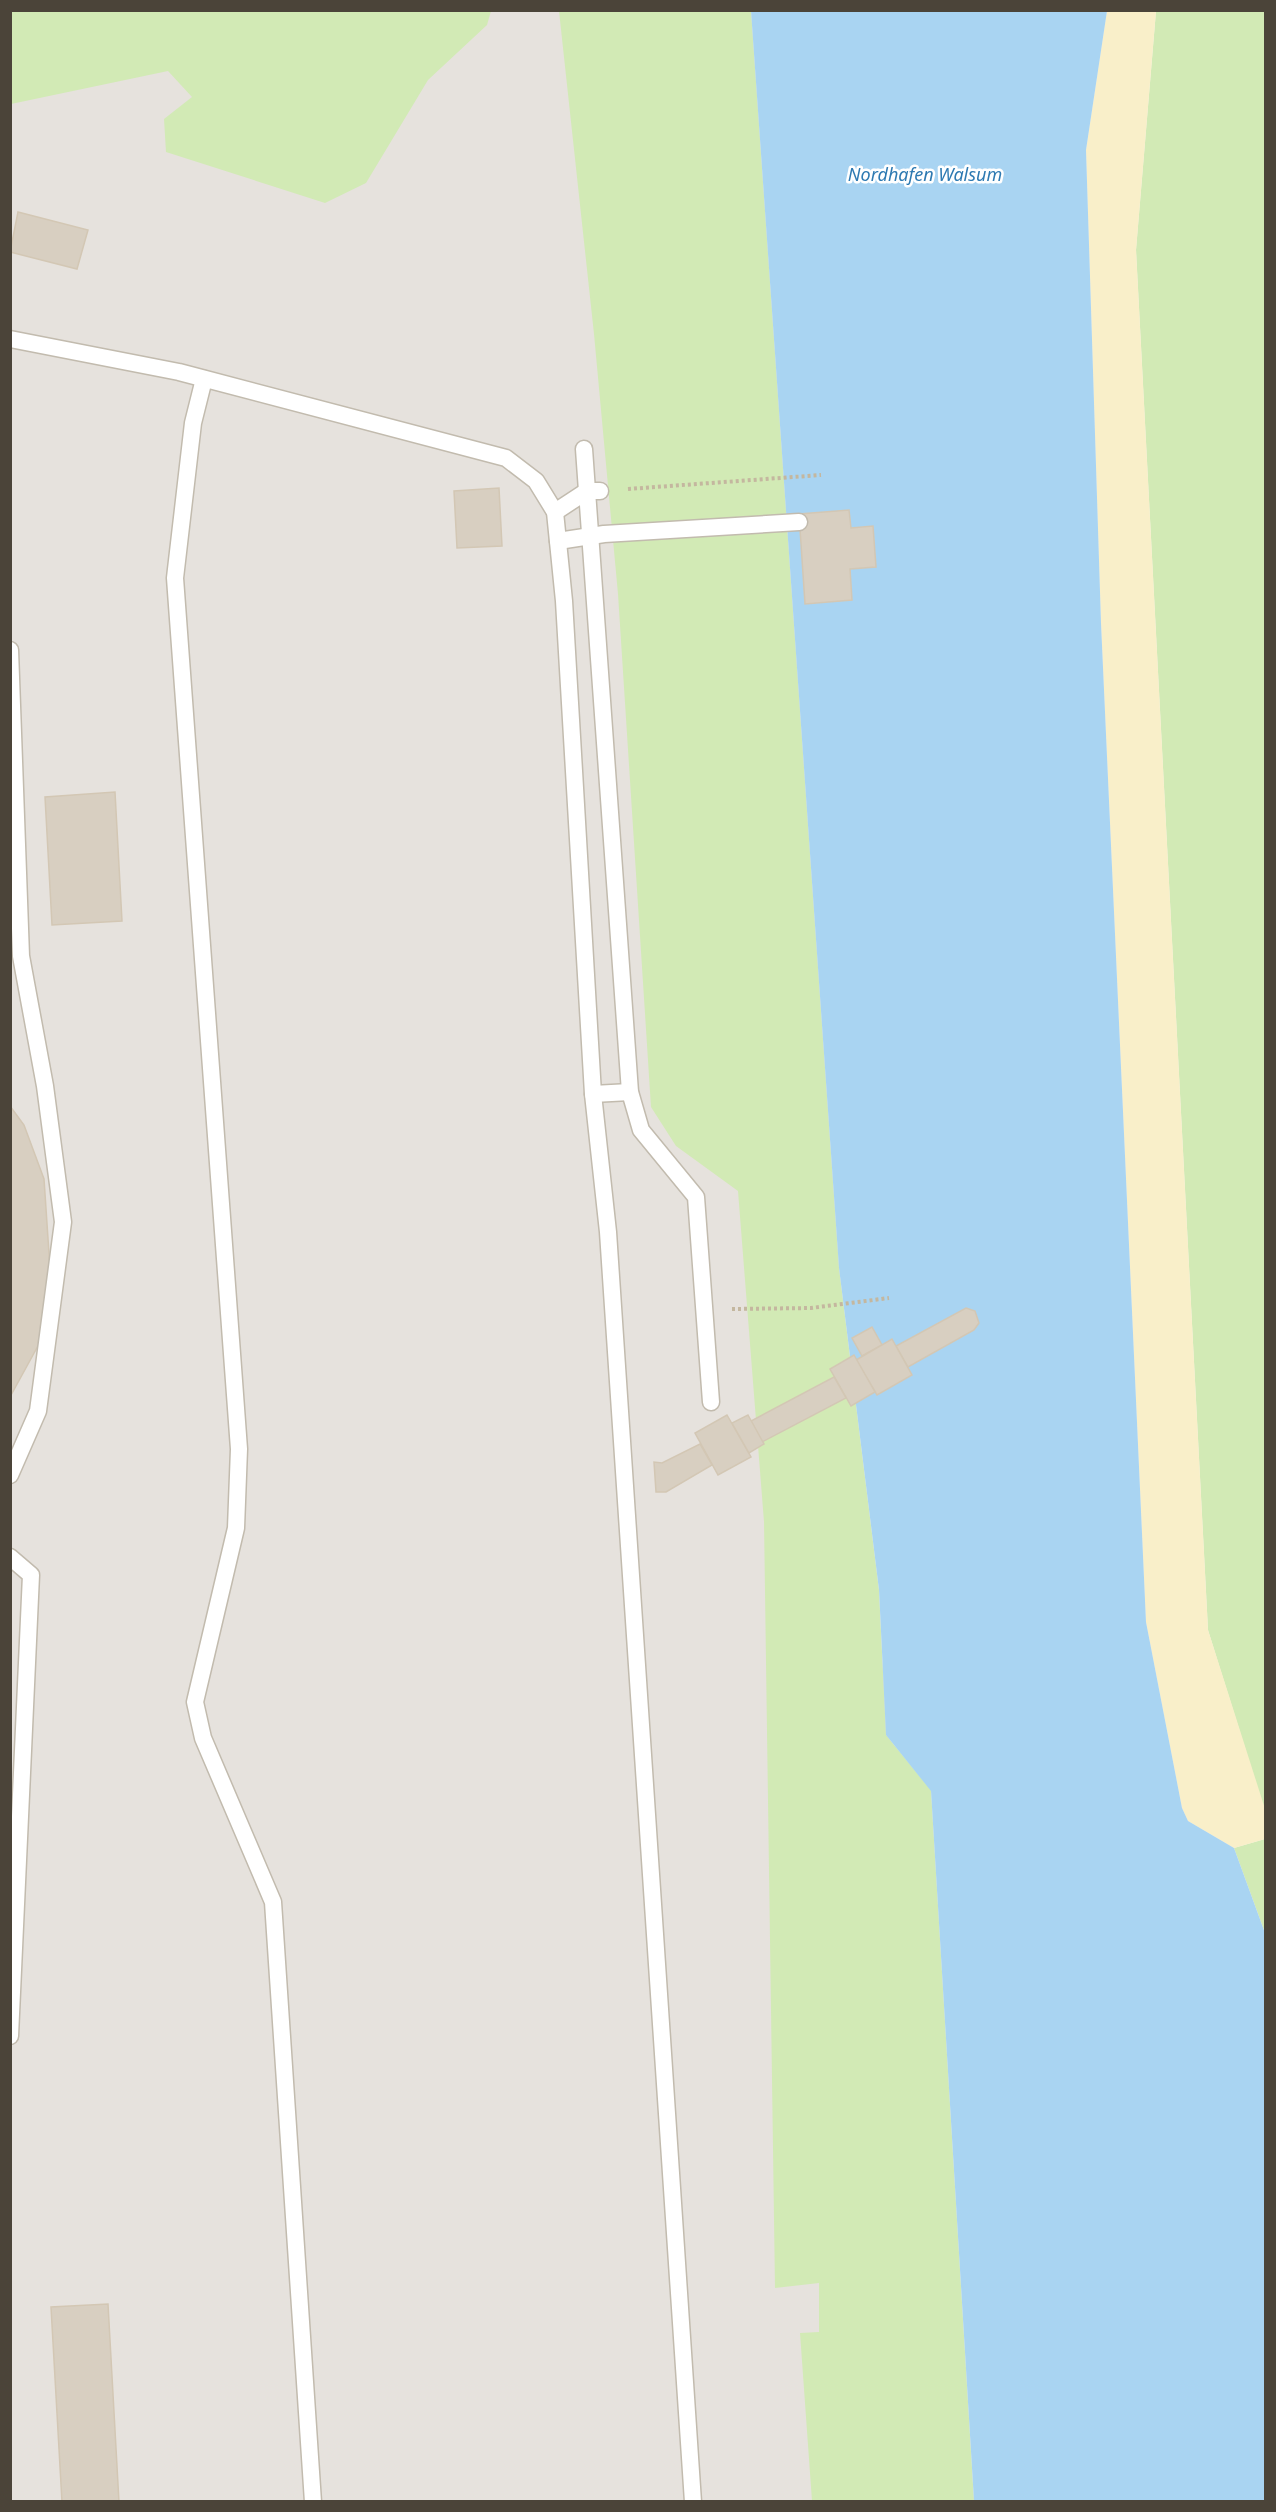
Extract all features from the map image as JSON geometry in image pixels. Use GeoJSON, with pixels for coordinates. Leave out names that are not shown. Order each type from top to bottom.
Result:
{"type":"FeatureCollection","features":[{"type":"Feature","properties":{"kind":"lane"},"geometry":{"type":"LineString","coordinates":[[10,339],[204,379],[506,458],[536,481],[555,512],[593,1094],[608,1232],[693,2502]]}},
{"type":"Feature","properties":{"kind":"lane"},"geometry":{"type":"LineString","coordinates":[[204,379],[193,423],[176,578],[239,1449],[236,1528],[195,1702],[203,1738],[273,1902],[313,2502]]}},
{"type":"Feature","properties":{"kind":"lane"},"geometry":{"type":"LineString","coordinates":[[584,449],[593,491],[597,535],[630,1092],[641,1130],[696,1197],[711,1402]]}},
{"type":"Feature","properties":{"kind":"lane"},"geometry":{"type":"LineString","coordinates":[[555,512],[593,491]]}},
{"type":"Feature","properties":{"kind":"lane"},"geometry":{"type":"LineString","coordinates":[[558,541],[597,535],[800,522]]}},
{"type":"Feature","properties":{"kind":"lane"},"geometry":{"type":"LineString","coordinates":[[10,650],[21,956],[45,1086],[63,1222],[38,1412],[10,1475]]}},
{"type":"Feature","properties":{"kind":"lane"},"geometry":{"type":"LineString","coordinates":[[593,1094],[630,1092]]}},
{"type":"Feature","properties":{"kind":"lane"},"geometry":{"type":"LineString","coordinates":[[10,1557],[31,1575],[10,2036]]}},
{"type":"Feature","properties":{"kind":"path"},"geometry":{"type":"LineString","coordinates":[[593,491],[821,475]]}},
{"type":"Feature","properties":{"kind":"path"},"geometry":{"type":"LineString","coordinates":[[759,1310],[811,1308],[889,1298]]}},
{"type":"Feature","properties":{"kind":"shaded area"},"geometry":{"type":"Polygon","coordinates":[[[356,11],[751,11],[839,1268],[974,2501],[11,2502],[11,62],[356,11]]]}},
{"type":"Feature","properties":{"kind":"green space"},"geometry":{"type":"Polygon","coordinates":[[[14,11],[491,11],[487,25],[428,80],[366,183],[325,203],[166,152],[164,119],[192,97],[168,71],[11,104],[10,13],[14,11]]]}},
{"type":"Feature","properties":{"kind":"green space"},"geometry":{"type":"Polygon","coordinates":[[[559,11],[751,11],[839,1268],[879,1590],[886,1735],[931,1790],[974,2501],[812,2501],[800,2333],[819,2332],[819,2283],[775,2288],[764,1522],[738,1191],[676,1146],[651,1107],[618,594],[594,334],[559,11]]]}},
{"type":"Feature","properties":{"kind":"green space"},"geometry":{"type":"Polygon","coordinates":[[[1156,11],[1265,11],[1265,1812],[1208,1630],[1136,250],[1156,11]]]}},
{"type":"Feature","properties":{"kind":"green space"},"geometry":{"type":"Polygon","coordinates":[[[1265,1839],[1265,1933],[1234,1848],[1265,1839]]]}},
{"type":"Feature","properties":{"kind":"sand"},"geometry":{"type":"Polygon","coordinates":[[[1107,11],[1156,11],[1136,250],[1208,1630],[1266,1812],[1265,1839],[1234,1848],[1188,1821],[1182,1808],[1146,1622],[1101,623],[1086,150],[1107,11]]]}},
{"type":"Feature","properties":{"kind":"water","name":"Nordhafen Walsum"},"geometry":{"type":"Polygon","coordinates":[[[751,11],[1107,11],[1086,150],[1101,623],[1146,1622],[1182,1808],[1188,1821],[1234,1848],[1265,1933],[1265,2501],[974,2501],[931,1791],[886,1735],[879,1590],[839,1268],[751,11]]]}},
{"type":"Feature","properties":{"kind":"building"},"geometry":{"type":"Polygon","coordinates":[[[18,212],[88,230],[77,269],[10,252],[18,212]]]}},
{"type":"Feature","properties":{"kind":"building"},"geometry":{"type":"Polygon","coordinates":[[[499,488],[502,546],[457,548],[454,491],[499,488]]]}},
{"type":"Feature","properties":{"kind":"building"},"geometry":{"type":"Polygon","coordinates":[[[849,510],[851,528],[873,526],[876,567],[850,569],[852,600],[805,604],[799,514],[849,510]]]}},
{"type":"Feature","properties":{"kind":"building"},"geometry":{"type":"Polygon","coordinates":[[[115,792],[122,921],[52,925],[45,797],[115,792]]]}},
{"type":"Feature","properties":{"kind":"building"},"geometry":{"type":"Polygon","coordinates":[[[10,1106],[24,1125],[44,1179],[51,1283],[39,1344],[10,1397],[10,1106]]]}},
{"type":"Feature","properties":{"kind":"building"},"geometry":{"type":"Polygon","coordinates":[[[966,1308],[975,1311],[979,1323],[974,1330],[908,1367],[896,1346],[966,1308]]]}},
{"type":"Feature","properties":{"kind":"building"},"geometry":{"type":"Polygon","coordinates":[[[872,1327],[882,1345],[862,1356],[852,1338],[872,1327]]]}},
{"type":"Feature","properties":{"kind":"building"},"geometry":{"type":"Polygon","coordinates":[[[892,1339],[912,1375],[877,1395],[856,1360],[892,1339]]]}},
{"type":"Feature","properties":{"kind":"building"},"geometry":{"type":"Polygon","coordinates":[[[854,1355],[875,1392],[851,1406],[830,1369],[854,1355]]]}},
{"type":"Feature","properties":{"kind":"building"},"geometry":{"type":"Polygon","coordinates":[[[834,1377],[846,1398],[762,1442],[751,1421],[834,1377]]]}},
{"type":"Feature","properties":{"kind":"building"},"geometry":{"type":"Polygon","coordinates":[[[727,1415],[751,1457],[718,1475],[695,1433],[727,1415]]]}},
{"type":"Feature","properties":{"kind":"building"},"geometry":{"type":"Polygon","coordinates":[[[748,1415],[764,1444],[749,1453],[732,1423],[748,1415]]]}},
{"type":"Feature","properties":{"kind":"building"},"geometry":{"type":"Polygon","coordinates":[[[700,1444],[712,1465],[666,1492],[656,1492],[654,1462],[662,1463],[700,1444]]]}},
{"type":"Feature","properties":{"kind":"building"},"geometry":{"type":"Polygon","coordinates":[[[108,2304],[119,2502],[62,2502],[51,2307],[108,2304]]]}}]}
